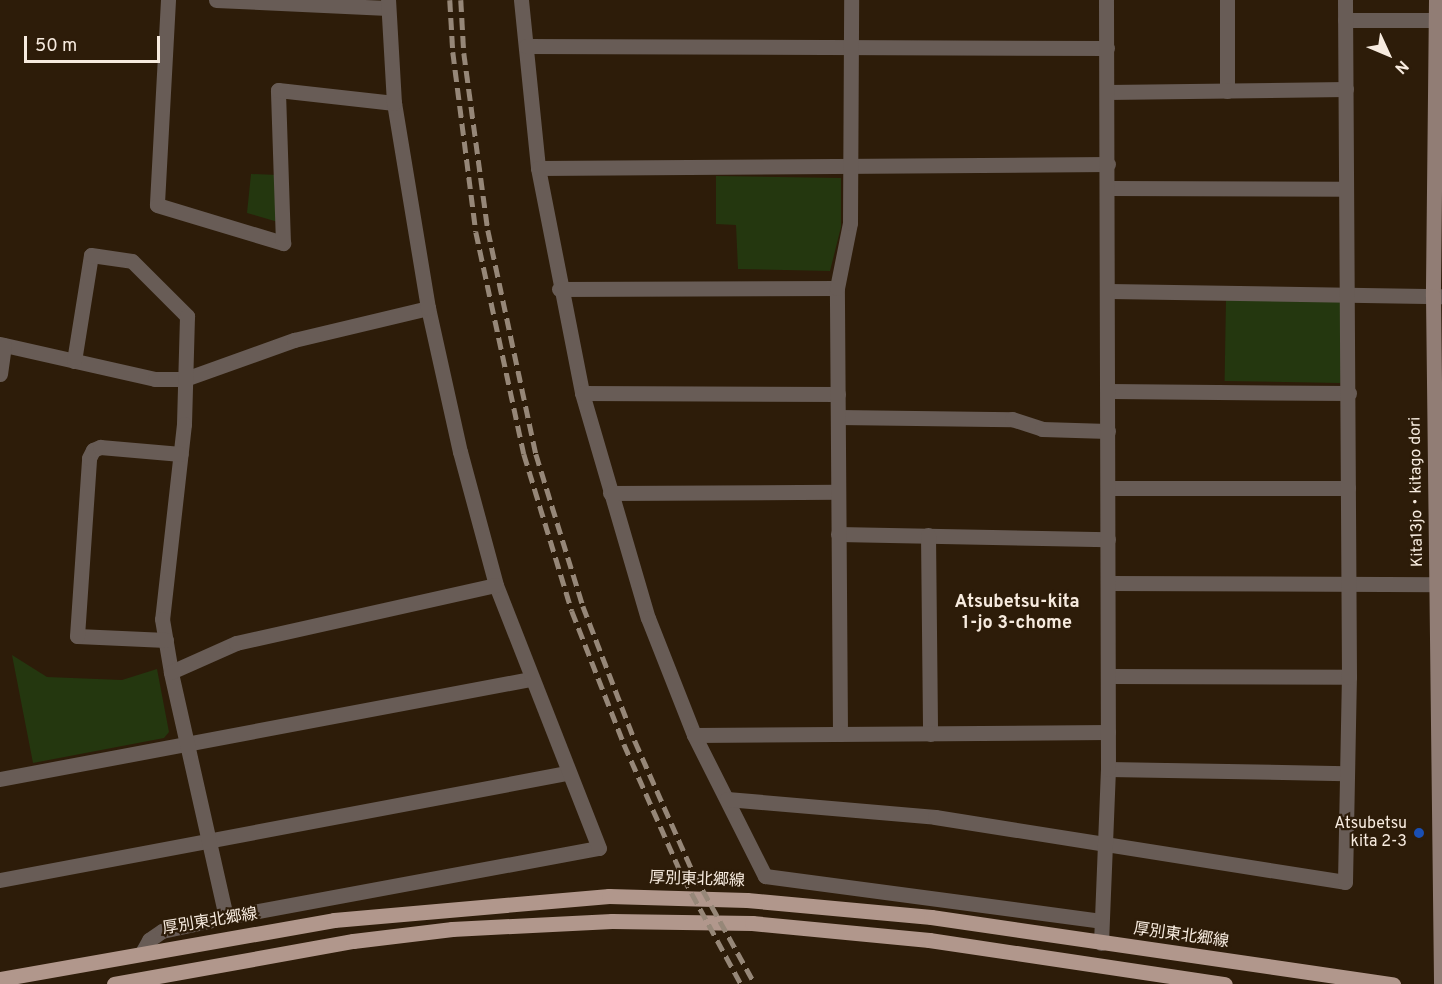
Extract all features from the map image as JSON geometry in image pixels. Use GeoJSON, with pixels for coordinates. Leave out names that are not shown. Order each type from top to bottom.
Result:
{"type":"FeatureCollection","features":[{"type":"Feature","properties":{"kind":"main road","name":"Kita13jo・kitago dori"},"geometry":{"type":"LineString","coordinates":[[1436,0],[1439,20],[1437,296],[1441,984]]}},
{"type":"Feature","properties":{"kind":"main road","name":"厚別東北郷線"},"geometry":{"type":"LineString","coordinates":[[0,979],[143,951],[334,920],[609,896],[747,900],[931,917],[1393,984]]}},
{"type":"Feature","properties":{"kind":"main road"},"geometry":{"type":"LineString","coordinates":[[114,984],[353,941],[452,929],[612,921],[752,923],[929,940],[1225,984]]}},
{"type":"Feature","properties":{"kind":"street"},"geometry":{"type":"LineString","coordinates":[[168,0],[157,205],[283,243],[278,90],[394,103]]}},
{"type":"Feature","properties":{"kind":"street"},"geometry":{"type":"LineString","coordinates":[[143,951],[149,940],[162,932],[226,917],[599,848],[530,679],[496,585],[428,308],[394,103],[388,4],[216,0]]}},
{"type":"Feature","properties":{"kind":"street"},"geometry":{"type":"LineString","coordinates":[[521,0],[538,168],[559,289],[582,393],[648,618],[694,735],[765,876],[1101,921]]}},
{"type":"Feature","properties":{"kind":"street"},"geometry":{"type":"LineString","coordinates":[[840,734],[837,288],[850,223],[851,0]]}},
{"type":"Feature","properties":{"kind":"street"},"geometry":{"type":"LineString","coordinates":[[1101,943],[1108,769],[1109,291],[1106,0]]}},
{"type":"Feature","properties":{"kind":"street"},"geometry":{"type":"LineString","coordinates":[[1227,0],[1227,91]]}},
{"type":"Feature","properties":{"kind":"street"},"geometry":{"type":"LineString","coordinates":[[727,799],[935,816],[1346,882],[1349,677],[1346,584],[1349,393],[1345,0]]}},
{"type":"Feature","properties":{"kind":"street"},"geometry":{"type":"LineString","coordinates":[[1345,20],[1439,20]]}},
{"type":"Feature","properties":{"kind":"street"},"geometry":{"type":"LineString","coordinates":[[526,46],[1107,48]]}},
{"type":"Feature","properties":{"kind":"street"},"geometry":{"type":"LineString","coordinates":[[1107,92],[1346,89]]}},
{"type":"Feature","properties":{"kind":"street"},"geometry":{"type":"LineString","coordinates":[[538,168],[1107,164]]}},
{"type":"Feature","properties":{"kind":"street"},"geometry":{"type":"LineString","coordinates":[[1108,188],[1346,189]]}},
{"type":"Feature","properties":{"kind":"street"},"geometry":{"type":"LineString","coordinates":[[74,361],[90,255],[132,261],[187,316],[181,454],[162,619],[185,745],[212,841],[226,917]]}},
{"type":"Feature","properties":{"kind":"street"},"geometry":{"type":"LineString","coordinates":[[559,289],[837,288]]}},
{"type":"Feature","properties":{"kind":"street"},"geometry":{"type":"LineString","coordinates":[[1109,291],[1437,296]]}},
{"type":"Feature","properties":{"kind":"street"},"geometry":{"type":"LineString","coordinates":[[0,374],[2,344],[154,379],[185,379],[294,340],[428,308]]}},
{"type":"Feature","properties":{"kind":"street"},"geometry":{"type":"LineString","coordinates":[[1108,391],[1349,393]]}},
{"type":"Feature","properties":{"kind":"street"},"geometry":{"type":"LineString","coordinates":[[582,393],[838,394]]}},
{"type":"Feature","properties":{"kind":"street"},"geometry":{"type":"LineString","coordinates":[[838,417],[1012,419],[1042,429],[1108,431]]}},
{"type":"Feature","properties":{"kind":"street"},"geometry":{"type":"LineString","coordinates":[[165,640],[77,636],[89,458],[93,450],[100,447],[181,454]]}},
{"type":"Feature","properties":{"kind":"street"},"geometry":{"type":"LineString","coordinates":[[1108,488],[1348,488]]}},
{"type":"Feature","properties":{"kind":"street"},"geometry":{"type":"LineString","coordinates":[[610,493],[838,492]]}},
{"type":"Feature","properties":{"kind":"street"},"geometry":{"type":"LineString","coordinates":[[838,534],[1108,539]]}},
{"type":"Feature","properties":{"kind":"street"},"geometry":{"type":"LineString","coordinates":[[928,535],[930,734]]}},
{"type":"Feature","properties":{"kind":"street"},"geometry":{"type":"LineString","coordinates":[[1108,583],[1439,584]]}},
{"type":"Feature","properties":{"kind":"street"},"geometry":{"type":"LineString","coordinates":[[171,672],[236,643],[496,585]]}},
{"type":"Feature","properties":{"kind":"street"},"geometry":{"type":"LineString","coordinates":[[1108,676],[1349,677]]}},
{"type":"Feature","properties":{"kind":"street"},"geometry":{"type":"LineString","coordinates":[[0,779],[530,679]]}},
{"type":"Feature","properties":{"kind":"street"},"geometry":{"type":"LineString","coordinates":[[694,735],[1108,732]]}},
{"type":"Feature","properties":{"kind":"street"},"geometry":{"type":"LineString","coordinates":[[1108,769],[1346,773]]}},
{"type":"Feature","properties":{"kind":"street"},"geometry":{"type":"LineString","coordinates":[[0,880],[567,773]]}},
{"type":"Feature","properties":{"kind":"green space"},"geometry":{"type":"Polygon","coordinates":[[[251,174],[278,175],[278,222],[247,213],[251,174]]]}},
{"type":"Feature","properties":{"kind":"green space"},"geometry":{"type":"Polygon","coordinates":[[[716,176],[841,178],[841,227],[830,271],[738,269],[736,225],[716,224],[716,176]]]}},
{"type":"Feature","properties":{"kind":"green space"},"geometry":{"type":"Polygon","coordinates":[[[1226,300],[1342,302],[1341,383],[1225,381],[1226,300]]]}},
{"type":"Feature","properties":{"kind":"green space"},"geometry":{"type":"Polygon","coordinates":[[[12,655],[47,677],[122,680],[157,669],[169,732],[164,738],[33,763],[12,655]]]}},
{"type":"Feature","properties":{"kind":"railway"},"geometry":{"type":"LineString","coordinates":[[450,0],[453,52],[476,232],[524,454],[572,611],[624,744],[683,877],[741,984]]}},
{"type":"Feature","properties":{"kind":"railway"},"geometry":{"type":"LineString","coordinates":[[461,0],[464,53],[488,230],[536,454],[583,606],[635,741],[694,874],[755,984]]}},
{"type":"Feature","properties":{"kind":"place","name":"Atsubetsu kita 2-3"},"geometry":{"type":"Point","coordinates":[1419,833]}},
{"type":"Feature","properties":{"kind":"district","name":"Atsubetsu-kita 1-jo 3-chome"},"geometry":{"type":"Point","coordinates":[1017,614]}}]}
